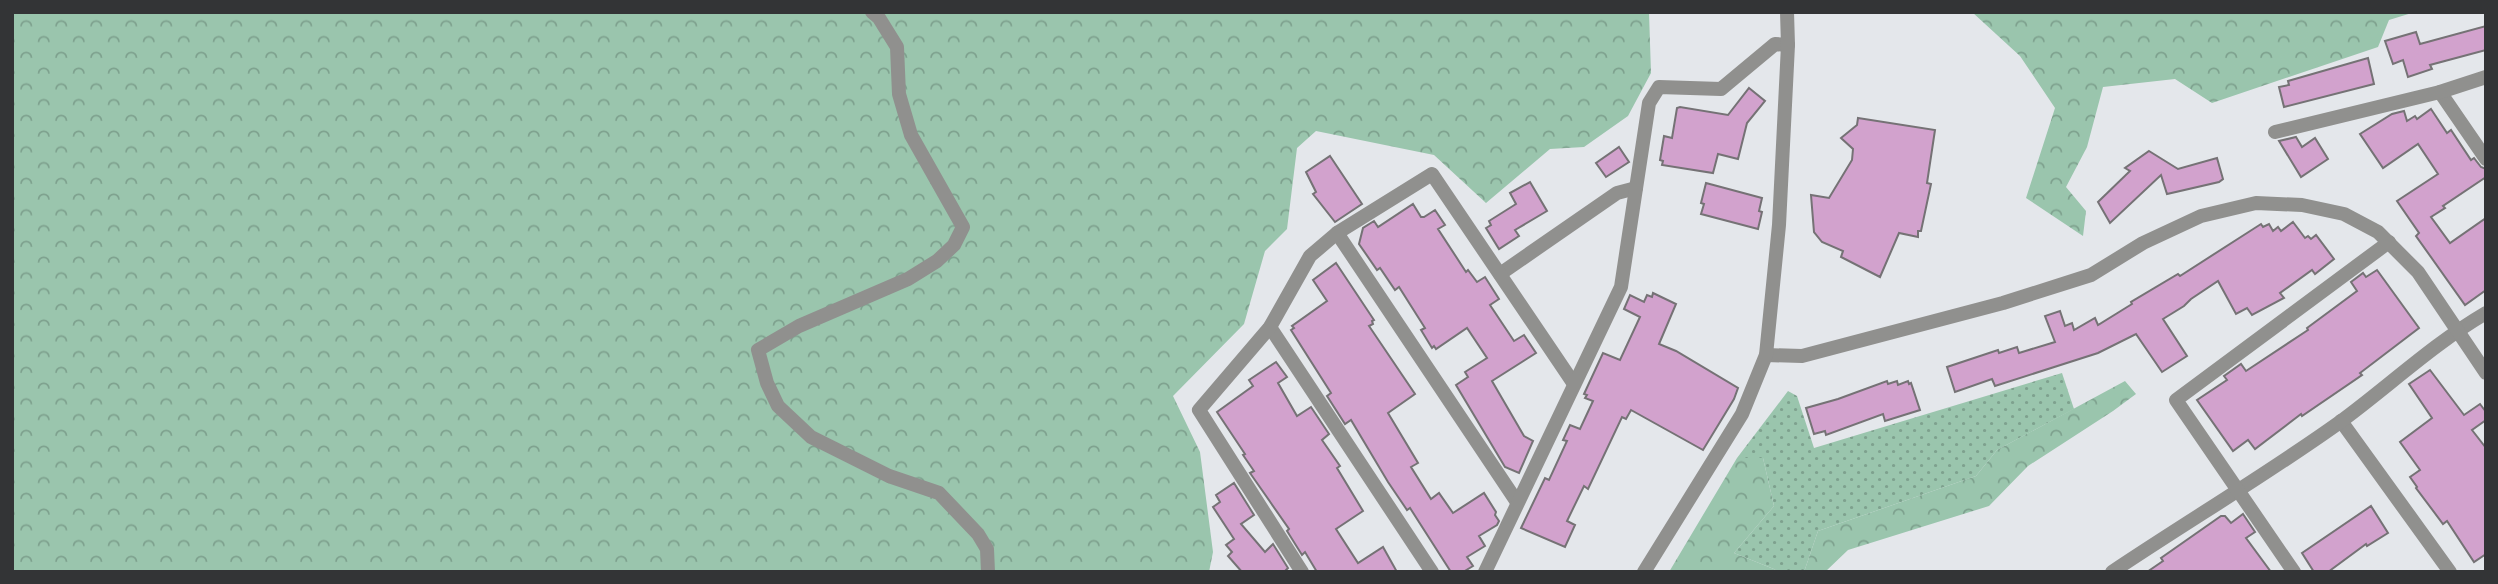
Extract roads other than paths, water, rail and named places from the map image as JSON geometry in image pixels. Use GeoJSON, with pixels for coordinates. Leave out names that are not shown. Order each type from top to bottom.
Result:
{"type":"FeatureCollection","features":[{"type":"Feature","properties":{"kind":"street"},"geometry":{"type":"LineString","coordinates":[[872,12],[879,18],[897,47],[899,94],[911,135],[962,227],[954,245],[937,261],[908,279],[799,326],[758,350],[767,383],[778,405],[786,414],[811,437],[889,476],[939,493],[978,534],[987,549],[988,572]]}},
{"type":"Feature","properties":{"kind":"street"},"geometry":{"type":"LineString","coordinates":[[1644,572],[1742,414],[1766,355],[1779,225],[1788,45],[1787,12]]}},
{"type":"Feature","properties":{"kind":"street"},"geometry":{"type":"LineString","coordinates":[[1485,572],[1621,287],[1649,103],[1659,87],[1721,89],[1775,44],[1788,45]]}},
{"type":"Feature","properties":{"kind":"street"},"geometry":{"type":"LineString","coordinates":[[2275,132],[2440,92],[2486,77]]}},
{"type":"Feature","properties":{"kind":"street"},"geometry":{"type":"LineString","coordinates":[[2440,92],[2486,159]]}},
{"type":"Feature","properties":{"kind":"street"},"geometry":{"type":"LineString","coordinates":[[1302,572],[1199,410],[1270,327],[1310,256],[1337,233],[1433,174],[1574,384]]}},
{"type":"Feature","properties":{"kind":"street"},"geometry":{"type":"LineString","coordinates":[[1500,274],[1617,193],[1636,188]]}},
{"type":"Feature","properties":{"kind":"street"},"geometry":{"type":"LineString","coordinates":[[1766,355],[1802,356],[2003,303],[2091,275],[2143,243],[2201,216],[2256,203],[2302,205],[2344,214],[2378,232],[2418,272],[2486,373]]}},
{"type":"Feature","properties":{"kind":"street"},"geometry":{"type":"LineString","coordinates":[[1337,233],[1517,502]]}},
{"type":"Feature","properties":{"kind":"street"},"geometry":{"type":"LineString","coordinates":[[2294,572],[2176,400],[2389,242]]}},
{"type":"Feature","properties":{"kind":"street"},"geometry":{"type":"LineString","coordinates":[[2115,571],[2239,492],[2341,421],[2456,330],[2486,313]]}},
{"type":"Feature","properties":{"kind":"street"},"geometry":{"type":"LineString","coordinates":[[1270,327],[1432,572]]}},
{"type":"Feature","properties":{"kind":"street"},"geometry":{"type":"LineString","coordinates":[[2341,421],[2450,572]]}}]}
